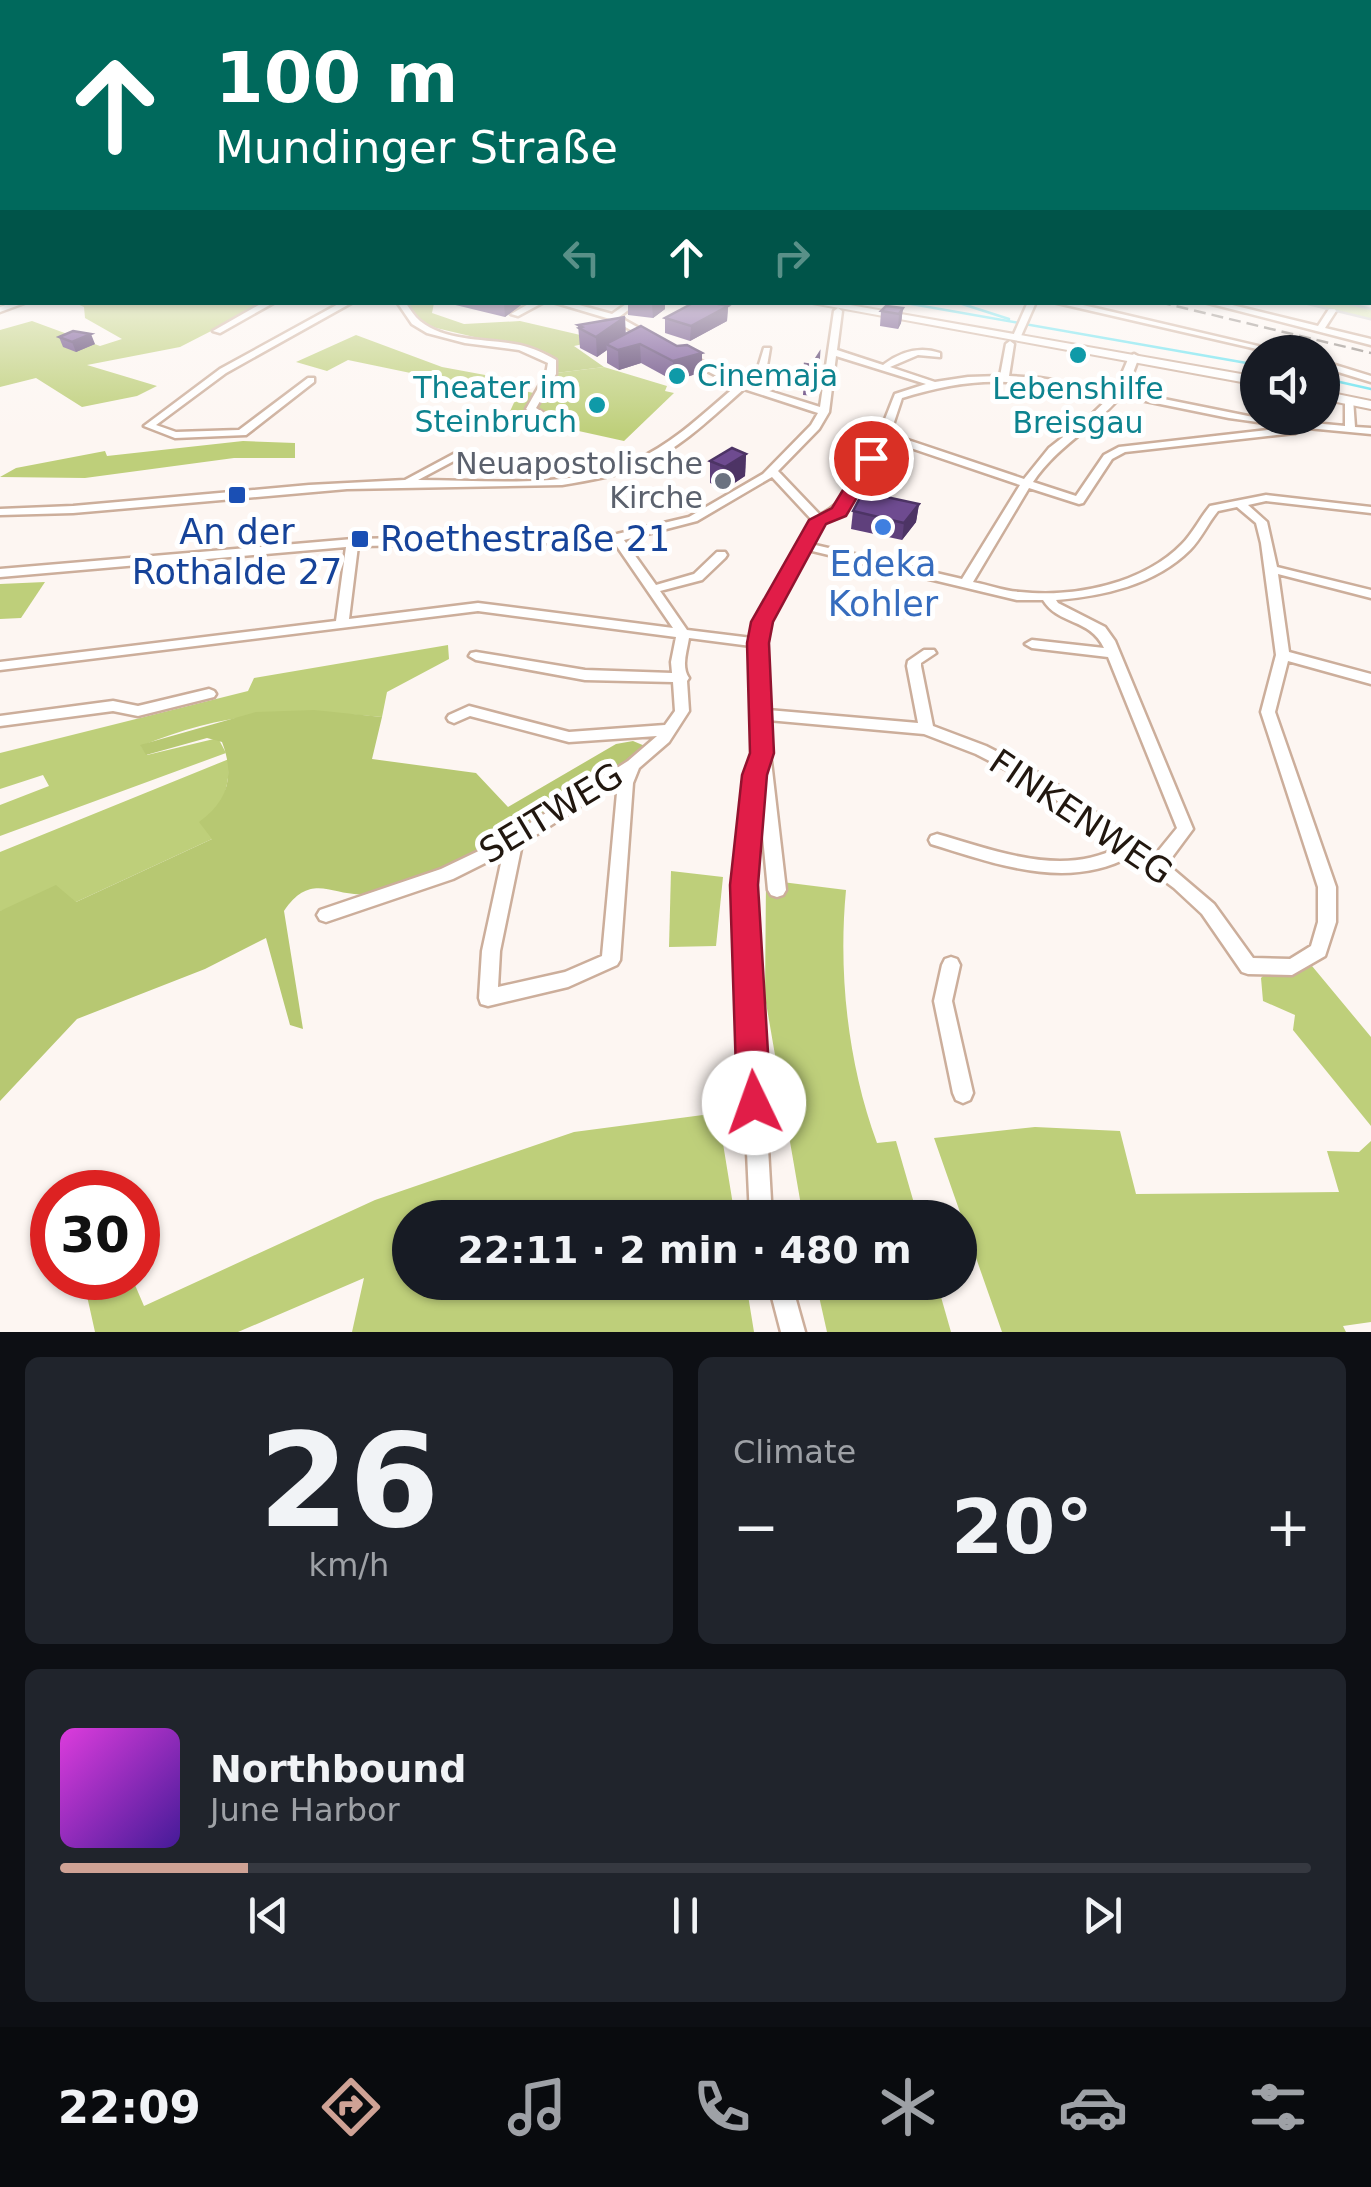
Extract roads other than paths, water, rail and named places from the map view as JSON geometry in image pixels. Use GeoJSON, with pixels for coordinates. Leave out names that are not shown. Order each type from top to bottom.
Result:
{"type":"FeatureCollection","features":[{"type":"Feature","properties":{"kind":"main road"},"geometry":{"type":"LineString","coordinates":[[1342,308],[1371,314]]}},
{"type":"Feature","properties":{"kind":"street"},"geometry":{"type":"LineString","coordinates":[[217,331],[260,308]]}},
{"type":"Feature","properties":{"kind":"street"},"geometry":{"type":"LineString","coordinates":[[311,380],[242,433],[206,439],[175,436],[149,426],[223,371],[337,308]]}},
{"type":"Feature","properties":{"kind":"street"},"geometry":{"type":"LineString","coordinates":[[405,308],[414,321],[430,328],[533,351],[553,362],[551,374],[531,409],[563,430]]}},
{"type":"Feature","properties":{"kind":"street"},"geometry":{"type":"LineString","coordinates":[[515,314],[527,308]]}},
{"type":"Feature","properties":{"kind":"street"},"geometry":{"type":"LineString","coordinates":[[583,308],[658,340]]}},
{"type":"Feature","properties":{"kind":"street"},"geometry":{"type":"LineString","coordinates":[[613,318],[627,308]]}},
{"type":"Feature","properties":{"kind":"street"},"geometry":{"type":"LineString","coordinates":[[0,573],[353,543],[618,538],[693,519],[773,472],[824,412],[838,308]]}},
{"type":"Feature","properties":{"kind":"street"},"geometry":{"type":"LineString","coordinates":[[847,308],[1019,331],[1240,378]]}},
{"type":"Feature","properties":{"kind":"street"},"geometry":{"type":"LineString","coordinates":[[1004,380],[1029,308]]}},
{"type":"Feature","properties":{"kind":"street"},"geometry":{"type":"LineString","coordinates":[[1084,308],[1240,343]]}},
{"type":"Feature","properties":{"kind":"street"},"geometry":{"type":"LineString","coordinates":[[1235,308],[1371,342]]}},
{"type":"Feature","properties":{"kind":"street"},"geometry":{"type":"LineString","coordinates":[[1321,328],[1332,312]]}},
{"type":"Feature","properties":{"kind":"street"},"geometry":{"type":"LineString","coordinates":[[0,512],[80,510],[246,491],[404,483],[531,484],[620,470],[670,448],[764,368],[768,350]]}},
{"type":"Feature","properties":{"kind":"street"},"geometry":{"type":"LineString","coordinates":[[831,351],[887,365],[931,383]]}},
{"type":"Feature","properties":{"kind":"street"},"geometry":{"type":"LineString","coordinates":[[887,365],[911,354],[928,351],[937,355]]}},
{"type":"Feature","properties":{"kind":"street"},"geometry":{"type":"LineString","coordinates":[[678,352],[740,385],[824,412]]}},
{"type":"Feature","properties":{"kind":"street"},"geometry":{"type":"LineString","coordinates":[[966,584],[1024,485],[1042,461],[1123,392],[1134,357]]}},
{"type":"Feature","properties":{"kind":"street"},"geometry":{"type":"LineString","coordinates":[[1340,370],[1371,379]]}},
{"type":"Feature","properties":{"kind":"street"},"geometry":{"type":"LineString","coordinates":[[777,890],[758,714],[758,643],[762,622],[818,520],[839,512],[884,435],[898,396],[931,383],[1004,380],[1089,385],[1240,416]]}},
{"type":"Feature","properties":{"kind":"street"},"geometry":{"type":"LineString","coordinates":[[1340,398],[1371,405]]}},
{"type":"Feature","properties":{"kind":"street"},"geometry":{"type":"LineString","coordinates":[[1350,400],[1350,430]]}},
{"type":"Feature","properties":{"kind":"street"},"geometry":{"type":"LineString","coordinates":[[1340,429],[1370,432]]}},
{"type":"Feature","properties":{"kind":"street"},"geometry":{"type":"LineString","coordinates":[[884,435],[1079,501],[1108,456],[1132,446],[1241,435]]}},
{"type":"Feature","properties":{"kind":"street"},"geometry":{"type":"LineString","coordinates":[[404,483],[461,453]]}},
{"type":"Feature","properties":{"kind":"street"},"geometry":{"type":"LineString","coordinates":[[773,472],[818,520]]}},
{"type":"Feature","properties":{"kind":"street"},"geometry":{"type":"LineString","coordinates":[[806,546],[966,584],[1049,598],[1123,582],[1164,564],[1186,547],[1214,508],[1286,498],[1371,510]]}},
{"type":"Feature","properties":{"kind":"street"},"geometry":{"type":"LineString","coordinates":[[1238,502],[1261,522],[1272,569],[1283,655],[1371,679]]}},
{"type":"Feature","properties":{"kind":"street"},"geometry":{"type":"LineString","coordinates":[[454,718],[470,711],[581,738],[670,730],[682,712],[678,662],[684,632],[618,538]]}},
{"type":"Feature","properties":{"kind":"street"},"geometry":{"type":"LineString","coordinates":[[342,622],[353,543]]}},
{"type":"Feature","properties":{"kind":"street"},"geometry":{"type":"LineString","coordinates":[[654,590],[698,577],[720,555]]}},
{"type":"Feature","properties":{"kind":"street"},"geometry":{"type":"LineString","coordinates":[[1272,569],[1371,594]]}},
{"type":"Feature","properties":{"kind":"street"},"geometry":{"type":"LineString","coordinates":[[1049,598],[1053,606],[1100,630],[1115,654],[1185,828],[1156,866]]}},
{"type":"Feature","properties":{"kind":"street"},"geometry":{"type":"LineString","coordinates":[[0,666],[478,606],[758,643]]}},
{"type":"Feature","properties":{"kind":"street"},"geometry":{"type":"LineString","coordinates":[[1032,644],[1115,654]]}},
{"type":"Feature","properties":{"kind":"street"},"geometry":{"type":"LineString","coordinates":[[926,729],[914,661],[929,653]]}},
{"type":"Feature","properties":{"kind":"street","name":"FINKENWEG"},"geometry":{"type":"LineString","coordinates":[[758,714],[926,729],[981,750],[1041,781],[1156,866],[1208,909],[1248,966],[1292,967],[1319,951],[1327,922],[1327,887],[1270,726],[1270,695],[1283,655]]}},
{"type":"Feature","properties":{"kind":"street"},"geometry":{"type":"LineString","coordinates":[[476,656],[585,674],[682,678]]}},
{"type":"Feature","properties":{"kind":"street"},"geometry":{"type":"LineString","coordinates":[[0,721],[113,706],[138,711],[209,694]]}},
{"type":"Feature","properties":{"kind":"street","name":"SEITWEG"},"geometry":{"type":"LineString","coordinates":[[326,915],[447,874],[514,841],[633,764],[670,730]]}},
{"type":"Feature","properties":{"kind":"street"},"geometry":{"type":"LineString","coordinates":[[760,1200],[744,885],[754,775],[762,753]]}},
{"type":"Feature","properties":{"kind":"street"},"geometry":{"type":"LineString","coordinates":[[514,841],[491,951],[488,998],[568,979],[611,960],[625,783],[633,764]]}},
{"type":"Feature","properties":{"kind":"street"},"geometry":{"type":"LineString","coordinates":[[936,840],[1074,870],[1099,865],[1129,849]]}},
{"type":"Feature","properties":{"kind":"street"},"geometry":{"type":"LineString","coordinates":[[950,965],[943,1001],[963,1093]]}},
{"type":"Feature","properties":{"kind":"street"},"geometry":{"type":"LineString","coordinates":[[785,1300],[793,1332]]}},
{"type":"Feature","properties":{"kind":"waterway"},"geometry":{"type":"LineString","coordinates":[[935,308],[1240,362]]}},
{"type":"Feature","properties":{"kind":"waterway"},"geometry":{"type":"LineString","coordinates":[[975,308],[1009,319]]}},
{"type":"Feature","properties":{"kind":"waterway"},"geometry":{"type":"LineString","coordinates":[[1340,382],[1371,389]]}},
{"type":"Feature","properties":{"kind":"railway"},"geometry":{"type":"LineString","coordinates":[[1185,308],[1371,353]]}},
{"type":"Feature","properties":{"kind":"place","name":"Lebenshilfe Breisgau"},"geometry":{"type":"Point","coordinates":[1078,355]}},
{"type":"Feature","properties":{"kind":"place","name":"Cinemaja"},"geometry":{"type":"Point","coordinates":[677,376]}},
{"type":"Feature","properties":{"kind":"place","name":"Theater im Steinbruch"},"geometry":{"type":"Point","coordinates":[597,405]}},
{"type":"Feature","properties":{"kind":"place","name":"Neuapostolische Kirche"},"geometry":{"type":"Point","coordinates":[723,481]}},
{"type":"Feature","properties":{"kind":"place","name":"An der Rothalde 27"},"geometry":{"type":"Point","coordinates":[237,495]}},
{"type":"Feature","properties":{"kind":"place","name":"Edeka Kohler"},"geometry":{"type":"Point","coordinates":[883,527]}},
{"type":"Feature","properties":{"kind":"place","name":"Roethestraße 21"},"geometry":{"type":"Point","coordinates":[360,539]}}]}
